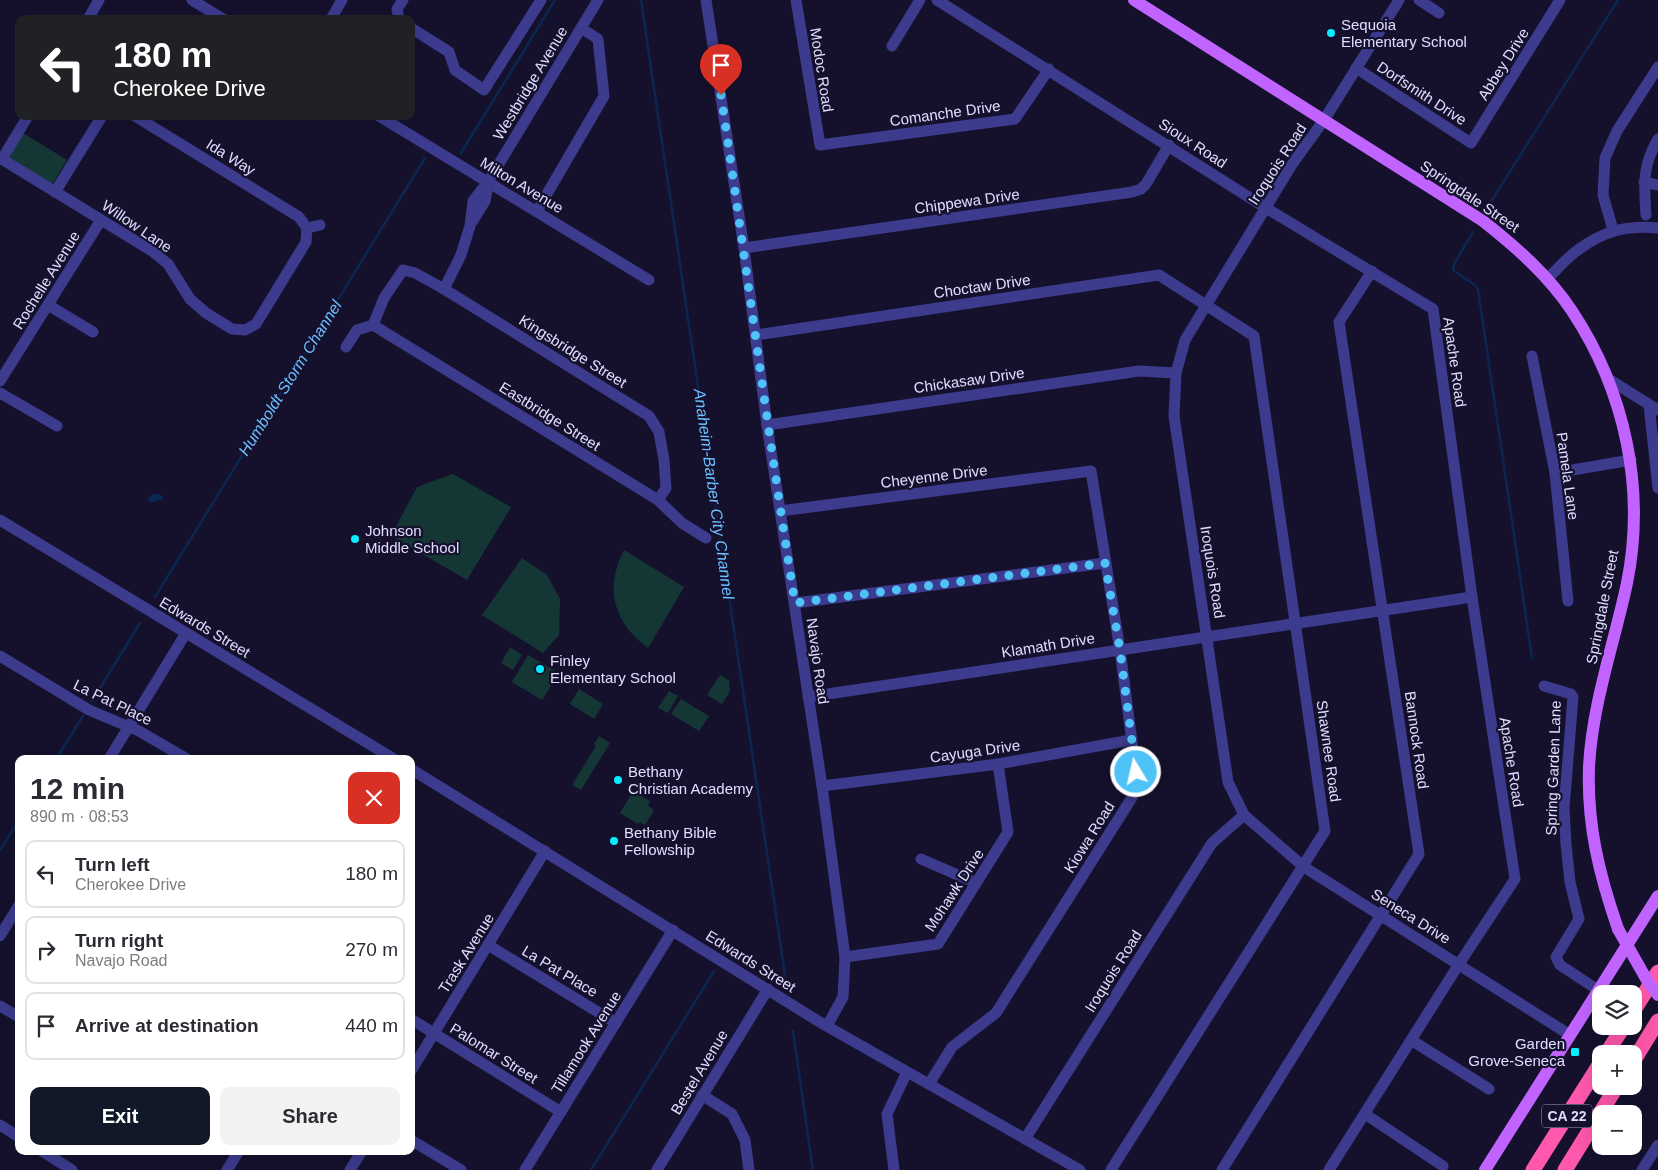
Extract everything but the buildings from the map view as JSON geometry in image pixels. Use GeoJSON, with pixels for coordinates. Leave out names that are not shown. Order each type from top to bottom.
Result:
{"type":"FeatureCollection","features":[{"type":"Feature","properties":{"kind":"highway"},"geometry":{"type":"LineString","coordinates":[[1642,997],[1658,972]]}},
{"type":"Feature","properties":{"kind":"highway"},"geometry":{"type":"LineString","coordinates":[[1642,1047],[1658,1021]]}},
{"type":"Feature","properties":{"kind":"highway","name":"CA 22"},"geometry":{"type":"LineString","coordinates":[[1533,1170],[1592,1076]]}},
{"type":"Feature","properties":{"kind":"highway","name":"CA 22"},"geometry":{"type":"LineString","coordinates":[[1564,1170],[1611,1095]]}},
{"type":"Feature","properties":{"kind":"main road","name":"Springdale Street"},"geometry":{"type":"LineString","coordinates":[[1134,0],[1483,221],[1517,248],[1547,280],[1572,311],[1597,354],[1610,380],[1631,460],[1634,524],[1627,581],[1594,729],[1589,766],[1592,834],[1603,886],[1618,929],[1648,982],[1658,995]]}},
{"type":"Feature","properties":{"kind":"main road"},"geometry":{"type":"LineString","coordinates":[[1601,985],[1658,896]]}},
{"type":"Feature","properties":{"kind":"main road"},"geometry":{"type":"LineString","coordinates":[[1485,1170],[1592,1000]]}},
{"type":"Feature","properties":{"kind":"street"},"geometry":{"type":"LineString","coordinates":[[91,15],[100,0]]}},
{"type":"Feature","properties":{"kind":"street"},"geometry":{"type":"LineString","coordinates":[[192,0],[216,15]]}},
{"type":"Feature","properties":{"kind":"street"},"geometry":{"type":"LineString","coordinates":[[333,15],[342,0]]}},
{"type":"Feature","properties":{"kind":"street"},"geometry":{"type":"LineString","coordinates":[[398,15],[398,9],[403,0]]}},
{"type":"Feature","properties":{"kind":"street"},"geometry":{"type":"LineString","coordinates":[[415,31],[449,52],[455,70],[484,90],[540,0]]}},
{"type":"Feature","properties":{"kind":"street","name":"Westbridge Avenue"},"geometry":{"type":"LineString","coordinates":[[444,289],[461,255],[470,226],[473,201],[488,182],[598,0]]}},
{"type":"Feature","properties":{"kind":"street","name":"Navajo Road"},"geometry":{"type":"LineString","coordinates":[[706,0],[744,248],[767,425],[795,603],[846,957],[843,997],[827,1026]]}},
{"type":"Feature","properties":{"kind":"street","name":"Modoc Road"},"geometry":{"type":"LineString","coordinates":[[796,0],[820,145]]}},
{"type":"Feature","properties":{"kind":"street"},"geometry":{"type":"LineString","coordinates":[[892,46],[920,0]]}},
{"type":"Feature","properties":{"kind":"street","name":"Sioux Road"},"geometry":{"type":"LineString","coordinates":[[938,0],[1266,208],[1433,309]]}},
{"type":"Feature","properties":{"kind":"street","name":"Iroquois Road"},"geometry":{"type":"LineString","coordinates":[[1025,1139],[1212,843],[1244,814],[1228,782],[1174,416],[1176,373],[1185,340],[1205,306],[1293,163],[1324,120],[1399,0]]}},
{"type":"Feature","properties":{"kind":"street"},"geometry":{"type":"LineString","coordinates":[[1419,0],[1439,13]]}},
{"type":"Feature","properties":{"kind":"street","name":"Abbey Drive"},"geometry":{"type":"LineString","coordinates":[[1471,143],[1560,0]]}},
{"type":"Feature","properties":{"kind":"street"},"geometry":{"type":"LineString","coordinates":[[537,211],[604,96],[598,40],[581,28]]}},
{"type":"Feature","properties":{"kind":"street"},"geometry":{"type":"LineString","coordinates":[[1613,230],[1603,195],[1605,158],[1617,132],[1658,67]]}},
{"type":"Feature","properties":{"kind":"street","name":"Dorfsmith Drive"},"geometry":{"type":"LineString","coordinates":[[1356,68],[1471,143]]}},
{"type":"Feature","properties":{"kind":"street","name":"Comanche Drive"},"geometry":{"type":"LineString","coordinates":[[820,145],[1015,119],[1049,69]]}},
{"type":"Feature","properties":{"kind":"street"},"geometry":{"type":"LineString","coordinates":[[1,158],[25,120]]}},
{"type":"Feature","properties":{"kind":"street"},"geometry":{"type":"LineString","coordinates":[[56,192],[100,120]]}},
{"type":"Feature","properties":{"kind":"street","name":"Ida Way"},"geometry":{"type":"LineString","coordinates":[[142,120],[299,216],[307,228]]}},
{"type":"Feature","properties":{"kind":"street","name":"Milton Avenue"},"geometry":{"type":"LineString","coordinates":[[386,120],[649,280]]}},
{"type":"Feature","properties":{"kind":"street"},"geometry":{"type":"LineString","coordinates":[[1646,215],[1644,182],[1649,154],[1658,139]]}},
{"type":"Feature","properties":{"kind":"street","name":"Chippewa Drive"},"geometry":{"type":"LineString","coordinates":[[744,248],[1132,192],[1141,189],[1146,184],[1169,145]]}},
{"type":"Feature","properties":{"kind":"street","name":"Willow Lane"},"geometry":{"type":"LineString","coordinates":[[1,158],[152,251],[164,260],[174,272],[190,299],[206,314],[232,329],[245,330]]}},
{"type":"Feature","properties":{"kind":"street"},"geometry":{"type":"LineString","coordinates":[[1644,182],[1658,185]]}},
{"type":"Feature","properties":{"kind":"street","name":"Rochelle Avenue"},"geometry":{"type":"LineString","coordinates":[[0,381],[102,220]]}},
{"type":"Feature","properties":{"kind":"street"},"geometry":{"type":"LineString","coordinates":[[248,342],[245,330],[256,324],[306,242],[307,228],[320,225]]}},
{"type":"Feature","properties":{"kind":"street"},"geometry":{"type":"LineString","coordinates":[[1547,280],[1577,250],[1613,230],[1644,227],[1658,228]]}},
{"type":"Feature","properties":{"kind":"street","name":"Kingsbridge Street"},"geometry":{"type":"LineString","coordinates":[[373,325],[384,298],[403,270],[415,273],[444,289],[649,416],[659,432],[664,460],[666,488],[658,500]]}},
{"type":"Feature","properties":{"kind":"street","name":"Bannock Road"},"geometry":{"type":"LineString","coordinates":[[1222,1170],[1419,854],[1340,322],[1372,271]]}},
{"type":"Feature","properties":{"kind":"street","name":"Choctaw Drive"},"geometry":{"type":"LineString","coordinates":[[756,335],[1159,275],[1205,306]]}},
{"type":"Feature","properties":{"kind":"street"},"geometry":{"type":"LineString","coordinates":[[48,305],[93,332]]}},
{"type":"Feature","properties":{"kind":"street","name":"Shawnee Road"},"geometry":{"type":"LineString","coordinates":[[1111,1170],[1325,831],[1254,336],[1205,306]]}},
{"type":"Feature","properties":{"kind":"street","name":"Apache Road"},"geometry":{"type":"LineString","coordinates":[[1330,1170],[1515,878],[1472,597],[1433,309]]}},
{"type":"Feature","properties":{"kind":"street"},"geometry":{"type":"LineString","coordinates":[[346,347],[357,330],[373,325]]}},
{"type":"Feature","properties":{"kind":"street","name":"Eastbridge Street"},"geometry":{"type":"LineString","coordinates":[[373,325],[658,500],[682,523],[706,538]]}},
{"type":"Feature","properties":{"kind":"street","name":"Pamela Lane"},"geometry":{"type":"LineString","coordinates":[[1532,356],[1555,473],[1568,601]]}},
{"type":"Feature","properties":{"kind":"street","name":"Chickasaw Drive"},"geometry":{"type":"LineString","coordinates":[[767,425],[1139,371],[1176,373]]}},
{"type":"Feature","properties":{"kind":"street"},"geometry":{"type":"LineString","coordinates":[[1610,380],[1654,408],[1658,488]]}},
{"type":"Feature","properties":{"kind":"street"},"geometry":{"type":"LineString","coordinates":[[0,392],[57,426]]}},
{"type":"Feature","properties":{"kind":"street"},"geometry":{"type":"LineString","coordinates":[[1555,473],[1631,460]]}},
{"type":"Feature","properties":{"kind":"street","name":"Cheyenne Drive"},"geometry":{"type":"LineString","coordinates":[[780,511],[1091,470]]}},
{"type":"Feature","properties":{"kind":"street","name":"Kiowa Road"},"geometry":{"type":"LineString","coordinates":[[928,1084],[952,1047],[996,1013],[1138,788],[1130,740],[1120,650],[1091,470]]}},
{"type":"Feature","properties":{"kind":"street","name":"Edwards Street"},"geometry":{"type":"LineString","coordinates":[[0,520],[387,755]]}},
{"type":"Feature","properties":{"kind":"street"},"geometry":{"type":"LineString","coordinates":[[795,603],[1105,563]]}},
{"type":"Feature","properties":{"kind":"street","name":"Klamath Drive"},"geometry":{"type":"LineString","coordinates":[[808,697],[1472,597]]}},
{"type":"Feature","properties":{"kind":"street"},"geometry":{"type":"LineString","coordinates":[[111,755],[186,633]]}},
{"type":"Feature","properties":{"kind":"street","name":"La Pat Place"},"geometry":{"type":"LineString","coordinates":[[0,656],[87,709],[129,726],[180,755]]}},
{"type":"Feature","properties":{"kind":"street","name":"Spring Garden Lane"},"geometry":{"type":"LineString","coordinates":[[1544,686],[1571,694],[1573,698],[1564,808],[1570,882],[1579,919],[1556,957],[1560,965],[1592,986]]}},
{"type":"Feature","properties":{"kind":"street","name":"Cayuga Drive"},"geometry":{"type":"LineString","coordinates":[[822,786],[998,764],[1130,740]]}},
{"type":"Feature","properties":{"kind":"street","name":"Mohawk Drive"},"geometry":{"type":"LineString","coordinates":[[846,957],[938,944],[1008,832],[998,764]]}},
{"type":"Feature","properties":{"kind":"street","name":"Edwards Street"},"geometry":{"type":"LineString","coordinates":[[415,771],[827,1026],[1080,1170]]}},
{"type":"Feature","properties":{"kind":"street","name":"Seneca Drive"},"geometry":{"type":"LineString","coordinates":[[1244,814],[1304,867],[1570,1035]]}},
{"type":"Feature","properties":{"kind":"street","name":"Trask Avenue"},"geometry":{"type":"LineString","coordinates":[[415,1064],[545,851]]}},
{"type":"Feature","properties":{"kind":"street"},"geometry":{"type":"LineString","coordinates":[[921,859],[976,883]]}},
{"type":"Feature","properties":{"kind":"street"},"geometry":{"type":"LineString","coordinates":[[0,936],[15,912]]}},
{"type":"Feature","properties":{"kind":"street","name":"Tillamook Avenue"},"geometry":{"type":"LineString","coordinates":[[525,1170],[673,930]]}},
{"type":"Feature","properties":{"kind":"street","name":"La Pat Place"},"geometry":{"type":"LineString","coordinates":[[488,946],[616,1023]]}},
{"type":"Feature","properties":{"kind":"street","name":"Bestel Avenue"},"geometry":{"type":"LineString","coordinates":[[656,1170],[768,989]]}},
{"type":"Feature","properties":{"kind":"street"},"geometry":{"type":"LineString","coordinates":[[0,1006],[15,1015]]}},
{"type":"Feature","properties":{"kind":"street","name":"Palomar Street"},"geometry":{"type":"LineString","coordinates":[[415,1021],[561,1112]]}},
{"type":"Feature","properties":{"kind":"street"},"geometry":{"type":"LineString","coordinates":[[1411,1040],[1489,1089]]}},
{"type":"Feature","properties":{"kind":"street"},"geometry":{"type":"LineString","coordinates":[[894,1170],[887,1114],[907,1072]]}},
{"type":"Feature","properties":{"kind":"street"},"geometry":{"type":"LineString","coordinates":[[702,1095],[732,1114],[745,1140],[749,1170]]}},
{"type":"Feature","properties":{"kind":"street"},"geometry":{"type":"LineString","coordinates":[[1364,1114],[1443,1166]]}},
{"type":"Feature","properties":{"kind":"street"},"geometry":{"type":"LineString","coordinates":[[0,1126],[15,1135]]}},
{"type":"Feature","properties":{"kind":"street"},"geometry":{"type":"LineString","coordinates":[[415,1142],[461,1170]]}},
{"type":"Feature","properties":{"kind":"street"},"geometry":{"type":"LineString","coordinates":[[1642,1170],[1658,1145]]}},
{"type":"Feature","properties":{"kind":"street"},"geometry":{"type":"LineString","coordinates":[[48,1155],[72,1170]]}},
{"type":"Feature","properties":{"kind":"street"},"geometry":{"type":"LineString","coordinates":[[227,1170],[233,1155]]}},
{"type":"Feature","properties":{"kind":"street"},"geometry":{"type":"LineString","coordinates":[[350,1170],[359,1155]]}},
{"type":"Feature","properties":{"kind":"green space"},"geometry":{"type":"Polygon","coordinates":[[[23,133],[67,160],[52,185],[8,157],[23,133]]]}},
{"type":"Feature","properties":{"kind":"green space"},"geometry":{"type":"Polygon","coordinates":[[[453,474],[511,507],[467,580],[391,536],[417,487],[453,474]]]}},
{"type":"Feature","properties":{"kind":"green space"},"geometry":{"type":"Polygon","coordinates":[[[624,550],[684,587],[648,648],[627,628],[616,604],[614,592],[615,578],[624,550]]]}},
{"type":"Feature","properties":{"kind":"green space"},"geometry":{"type":"Polygon","coordinates":[[[522,558],[547,575],[560,599],[559,635],[543,653],[482,615],[522,558]]]}},
{"type":"Feature","properties":{"kind":"green space"},"geometry":{"type":"Polygon","coordinates":[[[510,647],[522,655],[513,670],[501,663],[510,647]]]}},
{"type":"Feature","properties":{"kind":"green space"},"geometry":{"type":"Polygon","coordinates":[[[528,655],[559,673],[542,700],[512,682],[528,655]]]}},
{"type":"Feature","properties":{"kind":"green space"},"geometry":{"type":"Polygon","coordinates":[[[720,675],[729,680],[730,691],[722,704],[707,695],[720,675]]]}},
{"type":"Feature","properties":{"kind":"green space"},"geometry":{"type":"Polygon","coordinates":[[[579,689],[603,704],[594,719],[570,704],[579,689]]]}},
{"type":"Feature","properties":{"kind":"green space"},"geometry":{"type":"Polygon","coordinates":[[[669,691],[678,696],[668,713],[658,708],[669,691]]]}},
{"type":"Feature","properties":{"kind":"green space"},"geometry":{"type":"Polygon","coordinates":[[[681,699],[709,716],[699,731],[671,714],[681,699]]]}},
{"type":"Feature","properties":{"kind":"green space"},"geometry":{"type":"Polygon","coordinates":[[[599,736],[610,743],[581,790],[572,785],[596,746],[594,744],[599,736]]]}},
{"type":"Feature","properties":{"kind":"green space"},"geometry":{"type":"Polygon","coordinates":[[[633,791],[650,801],[648,806],[654,810],[645,825],[640,822],[638,824],[620,813],[633,791]]]}},
{"type":"Feature","properties":{"kind":"water"},"geometry":{"type":"Polygon","coordinates":[[[154,494],[160,494],[163,499],[150,503],[148,498],[154,494]]]}},
{"type":"Feature","properties":{"kind":"waterway","name":"Humboldt Storm Channel"},"geometry":{"type":"LineString","coordinates":[[461,153],[555,0]]}},
{"type":"Feature","properties":{"kind":"waterway","name":"Anaheim-Barber City Channel"},"geometry":{"type":"LineString","coordinates":[[641,0],[787,989]]}},
{"type":"Feature","properties":{"kind":"waterway"},"geometry":{"type":"LineString","coordinates":[[1487,208],[1618,0]]}},
{"type":"Feature","properties":{"kind":"waterway","name":"Humboldt Storm Channel"},"geometry":{"type":"LineString","coordinates":[[155,597],[425,158]]}},
{"type":"Feature","properties":{"kind":"waterway"},"geometry":{"type":"LineString","coordinates":[[1473,232],[1454,264],[1453,270],[1478,289],[1532,658]]}},
{"type":"Feature","properties":{"kind":"waterway"},"geometry":{"type":"LineString","coordinates":[[92,701],[140,623]]}},
{"type":"Feature","properties":{"kind":"waterway","name":"Humboldt Storm Channel"},"geometry":{"type":"LineString","coordinates":[[59,755],[83,716]]}},
{"type":"Feature","properties":{"kind":"waterway","name":"Humboldt Storm Channel"},"geometry":{"type":"LineString","coordinates":[[0,850],[15,826]]}},
{"type":"Feature","properties":{"kind":"waterway"},"geometry":{"type":"LineString","coordinates":[[591,1170],[714,971]]}},
{"type":"Feature","properties":{"kind":"waterway","name":"Anaheim-Barber City Channel"},"geometry":{"type":"LineString","coordinates":[[793,1031],[813,1170]]}},
{"type":"Feature","properties":{"kind":"place","name":"Sequoia Elementary School"},"geometry":{"type":"Point","coordinates":[1331,33]}},
{"type":"Feature","properties":{"kind":"place","name":"Johnson Middle School"},"geometry":{"type":"Point","coordinates":[355,539]}},
{"type":"Feature","properties":{"kind":"place","name":"Finley Elementary School"},"geometry":{"type":"Point","coordinates":[540,669]}},
{"type":"Feature","properties":{"kind":"place","name":"Bethany Christian Academy"},"geometry":{"type":"Point","coordinates":[618,780]}},
{"type":"Feature","properties":{"kind":"place","name":"Bethany Bible Fellowship"},"geometry":{"type":"Point","coordinates":[614,841]}},
{"type":"Feature","properties":{"kind":"place","name":"Garden Grove-Seneca"},"geometry":{"type":"Point","coordinates":[1575,1052]}},
{"type":"Feature","properties":{"kind":"route"},"geometry":{"type":"LineString","coordinates":[[721,95],[756,335],[767,425],[795,603],[1105,563],[1120,650],[1130,740],[1136,772]]}}]}
